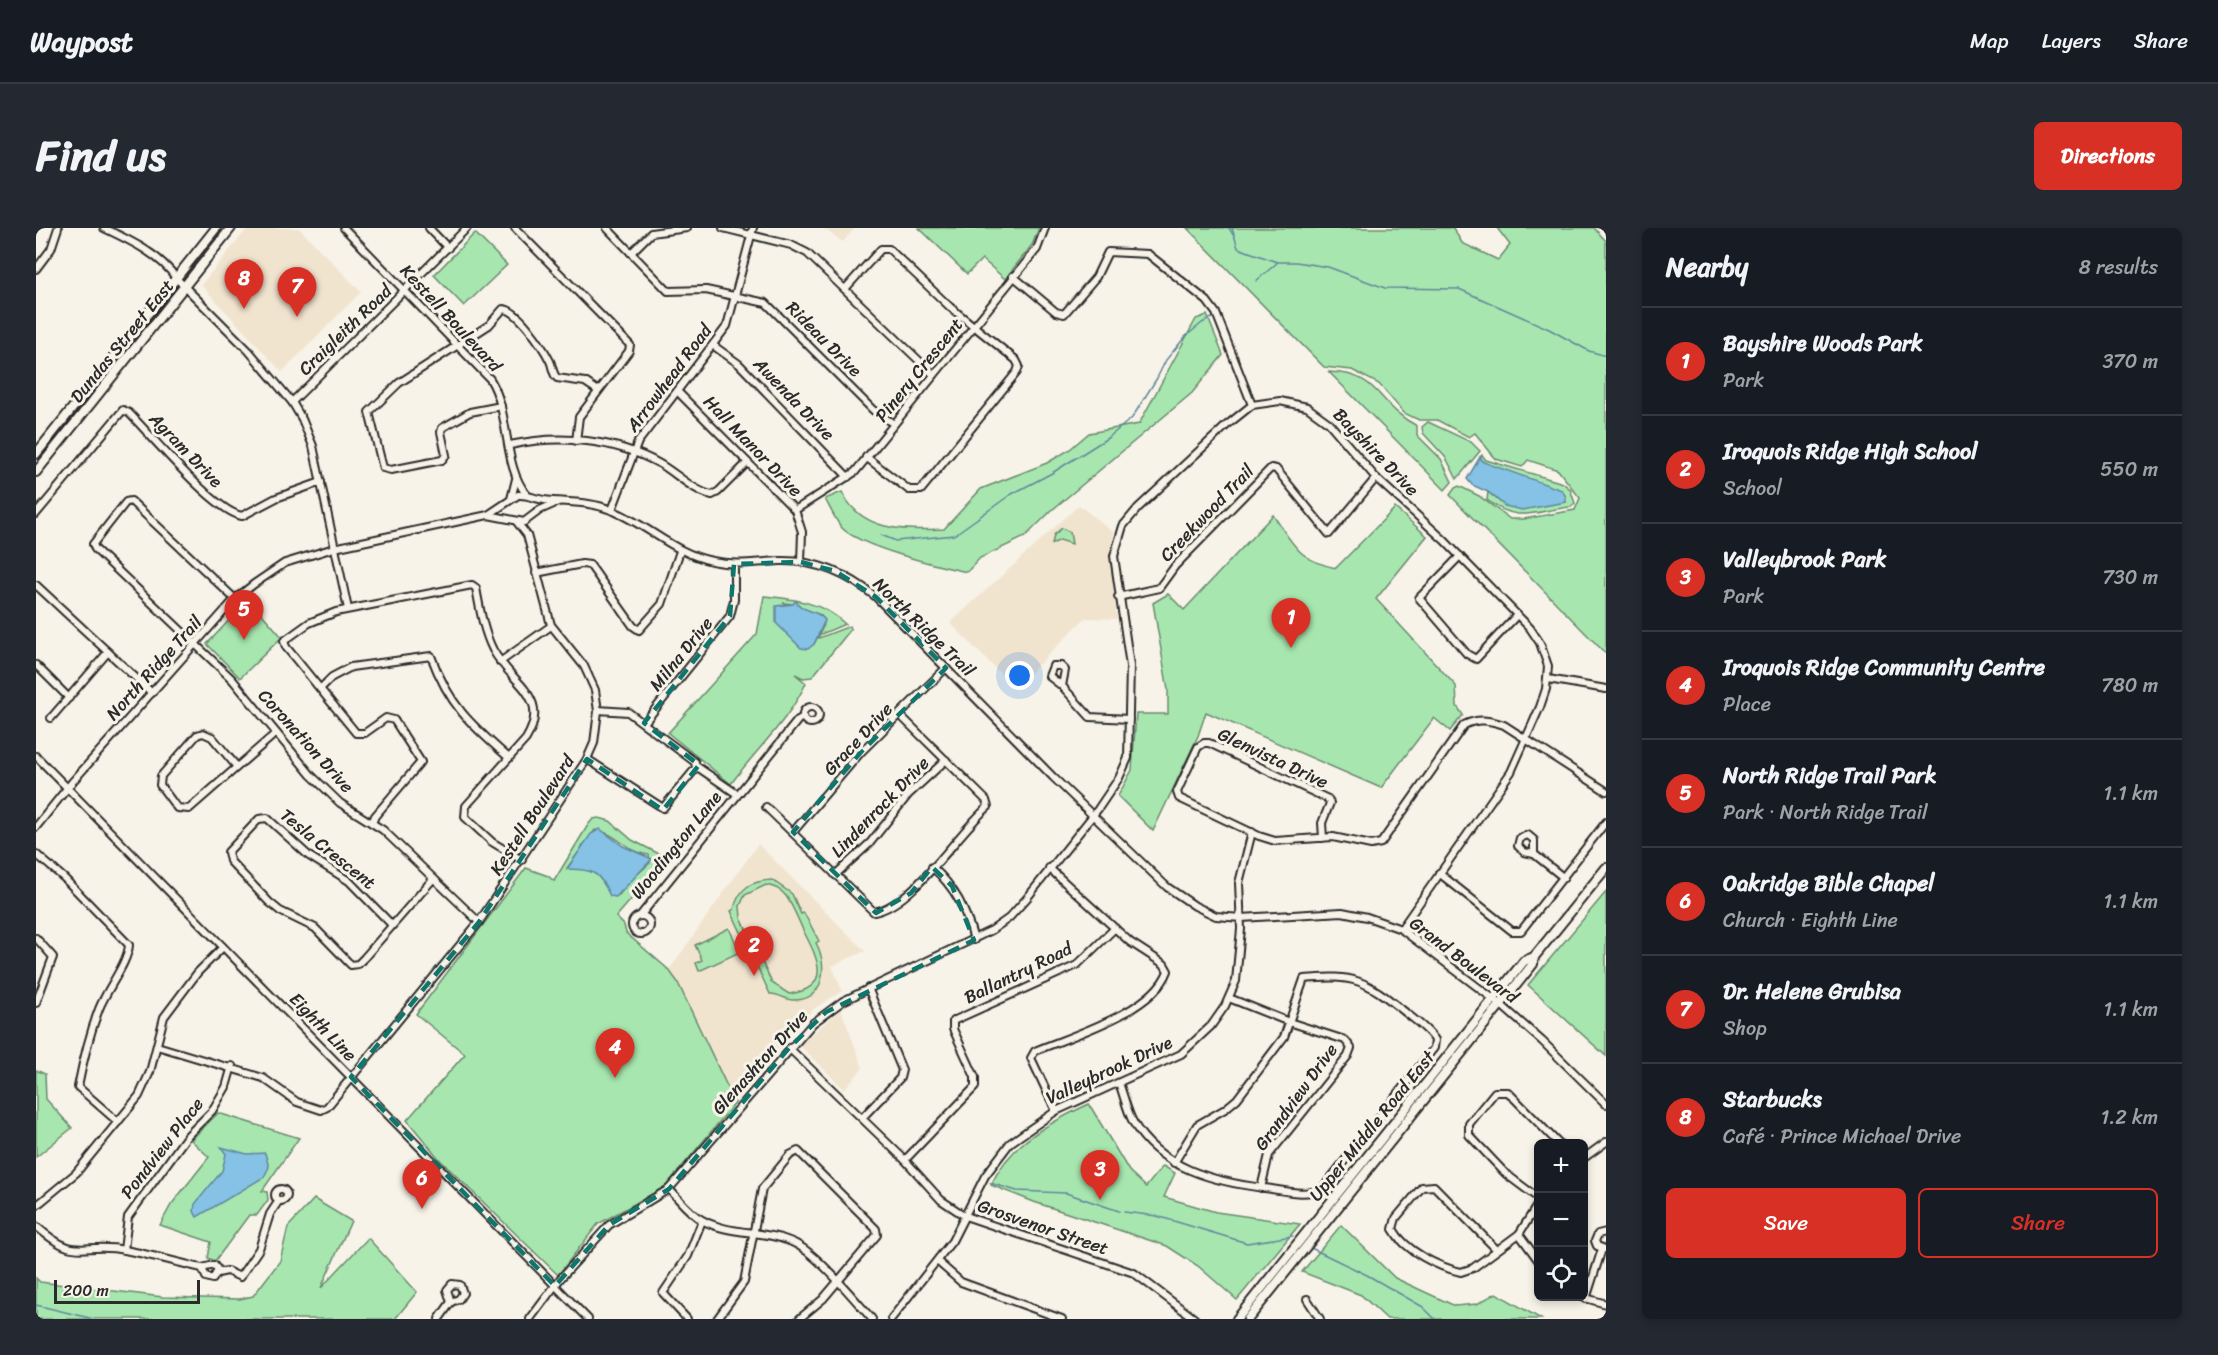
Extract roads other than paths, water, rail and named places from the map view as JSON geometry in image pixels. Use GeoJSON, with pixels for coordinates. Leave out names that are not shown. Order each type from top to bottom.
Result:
{"type":"FeatureCollection","features":[{"type":"Feature","properties":{"kind":"main road","name":"Dundas Street East"},"geometry":{"type":"LineString","coordinates":[[36,454],[216,228]]}},
{"type":"Feature","properties":{"kind":"main road","name":"Dundas Street East"},"geometry":{"type":"LineString","coordinates":[[36,472],[231,228]]}},
{"type":"Feature","properties":{"kind":"main road","name":"Upper Middle Road East"},"geometry":{"type":"LineString","coordinates":[[1248,1319],[1497,1002],[1524,961],[1534,957],[1606,868]]}},
{"type":"Feature","properties":{"kind":"main road","name":"Upper Middle Road East"},"geometry":{"type":"LineString","coordinates":[[1237,1319],[1497,1002]]}},
{"type":"Feature","properties":{"kind":"street"},"geometry":{"type":"LineString","coordinates":[[36,269],[51,249],[58,228]]}},
{"type":"Feature","properties":{"kind":"street"},"geometry":{"type":"LineString","coordinates":[[104,228],[132,241],[170,269],[176,278],[249,351],[292,402],[313,446],[348,609]]}},
{"type":"Feature","properties":{"kind":"street","name":"Kestell Boulevard"},"geometry":{"type":"LineString","coordinates":[[344,228],[490,379],[498,393],[516,479],[510,501]]}},
{"type":"Feature","properties":{"kind":"street"},"geometry":{"type":"LineString","coordinates":[[429,228],[448,248]]}},
{"type":"Feature","properties":{"kind":"street","name":"Craigleith Road"},"geometry":{"type":"LineString","coordinates":[[292,402],[467,228]]}},
{"type":"Feature","properties":{"kind":"street"},"geometry":{"type":"LineString","coordinates":[[515,228],[630,344],[629,351],[597,390],[579,417],[576,441]]}},
{"type":"Feature","properties":{"kind":"street","name":"Rideau Drive"},"geometry":{"type":"LineString","coordinates":[[607,228],[668,291],[706,290],[766,303],[873,410],[894,424]]}},
{"type":"Feature","properties":{"kind":"street"},"geometry":{"type":"LineString","coordinates":[[631,253],[651,233],[687,228]]}},
{"type":"Feature","properties":{"kind":"street"},"geometry":{"type":"LineString","coordinates":[[723,228],[752,232],[797,247],[812,257],[908,353],[934,375]]}},
{"type":"Feature","properties":{"kind":"street","name":"Pinery Crescent"},"geometry":{"type":"LineString","coordinates":[[795,510],[811,497],[848,477],[866,458],[1036,249],[1045,228]]}},
{"type":"Feature","properties":{"kind":"street","name":"Arrowhead Road"},"geometry":{"type":"LineString","coordinates":[[612,510],[634,451],[727,326],[752,232]]}},
{"type":"Feature","properties":{"kind":"street"},"geometry":{"type":"LineString","coordinates":[[845,289],[881,249],[887,248],[974,327],[1016,360],[1018,369],[924,487],[917,492],[909,490],[866,458]]}},
{"type":"Feature","properties":{"kind":"street"},"geometry":{"type":"LineString","coordinates":[[1013,276],[1056,312],[1064,314],[1096,277],[1108,252],[1148,254],[1207,301],[1216,313],[1252,405],[1170,478],[1124,526],[1114,556],[1118,597],[1130,666],[1128,758],[1119,778],[1092,815]]}},
{"type":"Feature","properties":{"kind":"street"},"geometry":{"type":"LineString","coordinates":[[501,406],[470,412],[442,428],[446,455],[442,460],[391,470],[382,468],[369,412],[399,383],[489,325],[503,309],[509,309],[540,345],[557,378],[579,380],[597,390]]}},
{"type":"Feature","properties":{"kind":"street","name":"Awenda Drive"},"geometry":{"type":"LineString","coordinates":[[714,346],[739,364],[848,477]]}},
{"type":"Feature","properties":{"kind":"street","name":"Hall Manor Drive"},"geometry":{"type":"LineString","coordinates":[[678,392],[795,510],[802,532],[801,562]]}},
{"type":"Feature","properties":{"kind":"street","name":"Bayshire Drive"},"geometry":{"type":"LineString","coordinates":[[1252,405],[1285,401],[1316,412],[1329,423],[1376,478],[1460,556],[1530,628],[1540,643],[1548,666],[1548,679],[1540,707],[1527,739],[1502,788],[1401,929]]}},
{"type":"Feature","properties":{"kind":"street","name":"Agram Drive"},"geometry":{"type":"LineString","coordinates":[[36,514],[123,410],[129,413],[214,501],[237,515],[242,516],[276,498],[321,482]]}},
{"type":"Feature","properties":{"kind":"street"},"geometry":{"type":"LineString","coordinates":[[510,445],[543,440],[620,446],[634,451],[712,495],[718,492],[747,463]]}},
{"type":"Feature","properties":{"kind":"street","name":"Creekwood Trail"},"geometry":{"type":"LineString","coordinates":[[1118,597],[1159,588],[1174,566],[1271,468],[1276,469],[1329,534],[1376,478]]}},
{"type":"Feature","properties":{"kind":"street","name":"Kestell Boulevard"},"geometry":{"type":"LineString","coordinates":[[516,479],[528,495]]}},
{"type":"Feature","properties":{"kind":"street"},"geometry":{"type":"LineString","coordinates":[[518,495],[528,495],[534,502],[533,516],[524,522],[514,520],[508,512],[510,501],[518,495]]}},
{"type":"Feature","properties":{"kind":"street","name":"North Ridge Trail"},"geometry":{"type":"LineString","coordinates":[[528,495],[559,502],[586,503],[612,510],[680,551],[711,561],[734,564],[801,562],[828,569],[858,583],[876,597],[1092,815]]}},
{"type":"Feature","properties":{"kind":"street","name":"North Ridge Trail"},"geometry":{"type":"LineString","coordinates":[[36,827],[68,787],[235,599],[285,563],[334,548],[488,515],[510,501]]}},
{"type":"Feature","properties":{"kind":"street","name":"Coronation Drive"},"geometry":{"type":"LineString","coordinates":[[235,599],[133,503],[126,502],[95,541],[94,547],[232,680],[311,775],[340,803],[372,823],[394,841],[479,922]]}},
{"type":"Feature","properties":{"kind":"street","name":"North Ridge Trail"},"geometry":{"type":"LineString","coordinates":[[533,516],[559,502]]}},
{"type":"Feature","properties":{"kind":"street","name":"North Ridge Trail"},"geometry":{"type":"LineString","coordinates":[[488,515],[514,520]]}},
{"type":"Feature","properties":{"kind":"street","name":"Kestell Boulevard"},"geometry":{"type":"LineString","coordinates":[[157,1046],[232,1066],[263,1078],[285,1094],[316,1110],[327,1107],[479,922],[587,759],[594,743],[598,710],[595,690],[584,666],[551,626],[528,535],[533,516]]}},
{"type":"Feature","properties":{"kind":"street","name":"Kestell Boulevard"},"geometry":{"type":"LineString","coordinates":[[514,520],[528,535]]}},
{"type":"Feature","properties":{"kind":"street"},"geometry":{"type":"LineString","coordinates":[[536,573],[580,564],[590,565],[633,626],[639,630],[663,603],[680,551]]}},
{"type":"Feature","properties":{"kind":"street"},"geometry":{"type":"LineString","coordinates":[[1460,556],[1419,598],[1470,657],[1476,659],[1517,615]]}},
{"type":"Feature","properties":{"kind":"street","name":"Milna Drive"},"geometry":{"type":"LineString","coordinates":[[644,723],[730,616],[734,600],[734,564]]}},
{"type":"Feature","properties":{"kind":"street"},"geometry":{"type":"LineString","coordinates":[[36,585],[152,693]]}},
{"type":"Feature","properties":{"kind":"street"},"geometry":{"type":"LineString","coordinates":[[372,823],[375,816],[421,762],[394,720],[386,718],[365,733],[356,733],[285,647],[284,641],[309,623],[348,609],[472,585],[476,588],[485,630],[500,662],[531,697],[536,714],[533,727],[466,806],[465,817],[492,842],[522,860]]}},
{"type":"Feature","properties":{"kind":"street"},"geometry":{"type":"LineString","coordinates":[[500,662],[551,626]]}},
{"type":"Feature","properties":{"kind":"street"},"geometry":{"type":"LineString","coordinates":[[51,718],[108,652]]}},
{"type":"Feature","properties":{"kind":"street"},"geometry":{"type":"LineString","coordinates":[[321,688],[332,677],[351,668],[431,656],[434,669],[447,694],[482,734],[509,758]]}},
{"type":"Feature","properties":{"kind":"street"},"geometry":{"type":"LineString","coordinates":[[36,665],[69,698]]}},
{"type":"Feature","properties":{"kind":"street","name":"Grace Drive"},"geometry":{"type":"LineString","coordinates":[[793,832],[816,808],[861,752],[946,668]]}},
{"type":"Feature","properties":{"kind":"street"},"geometry":{"type":"LineString","coordinates":[[1548,679],[1606,689]]}},
{"type":"Feature","properties":{"kind":"street"},"geometry":{"type":"LineString","coordinates":[[1062,686],[1090,717],[1129,720]]}},
{"type":"Feature","properties":{"kind":"street","name":"Woodington Lane"},"geometry":{"type":"LineString","coordinates":[[598,710],[624,711],[644,723],[695,762],[696,766],[737,794]]}},
{"type":"Feature","properties":{"kind":"street"},"geometry":{"type":"LineString","coordinates":[[766,807],[874,912],[885,909],[911,892],[988,807],[986,801],[900,715]]}},
{"type":"Feature","properties":{"kind":"street","name":"Woodington Lane"},"geometry":{"type":"LineString","coordinates":[[640,916],[737,794],[798,720],[803,717]]}},
{"type":"Feature","properties":{"kind":"street","name":"Glenvista Drive"},"geometry":{"type":"LineString","coordinates":[[1323,838],[1322,823],[1330,804],[1328,799],[1209,743],[1201,744],[1178,790],[1178,796],[1275,841],[1323,838],[1371,845],[1381,843],[1464,725],[1473,720],[1498,722],[1527,739]]}},
{"type":"Feature","properties":{"kind":"street"},"geometry":{"type":"LineString","coordinates":[[237,767],[212,737],[203,733],[198,735],[161,776],[159,785],[177,808],[185,810],[237,767],[276,733]]}},
{"type":"Feature","properties":{"kind":"street"},"geometry":{"type":"LineString","coordinates":[[1527,739],[1606,791]]}},
{"type":"Feature","properties":{"kind":"street","name":"Eighth Line"},"geometry":{"type":"LineString","coordinates":[[36,756],[588,1319]]}},
{"type":"Feature","properties":{"kind":"street"},"geometry":{"type":"LineString","coordinates":[[587,759],[663,808],[696,766]]}},
{"type":"Feature","properties":{"kind":"street","name":"Lindenrock Drive"},"geometry":{"type":"LineString","coordinates":[[835,874],[870,843],[909,794],[946,760]]}},
{"type":"Feature","properties":{"kind":"street","name":"Glenashton Drive"},"geometry":{"type":"LineString","coordinates":[[530,1319],[555,1286],[609,1225],[669,1188],[789,1048],[826,1012],[868,988],[974,940],[1009,918],[1092,815]]}},
{"type":"Feature","properties":{"kind":"street","name":"Grand Boulevard"},"geometry":{"type":"LineString","coordinates":[[1092,815],[1167,887],[1195,906],[1216,916],[1241,918],[1342,912],[1367,916],[1401,929],[1497,1002],[1550,1048],[1606,1104]]}},
{"type":"Feature","properties":{"kind":"street","name":"Tesla Crescent"},"geometry":{"type":"LineString","coordinates":[[392,925],[350,881],[309,856],[267,818],[259,819],[228,852],[230,861],[269,902],[280,911],[315,928],[351,965],[358,964],[433,879]]}},
{"type":"Feature","properties":{"kind":"street"},"geometry":{"type":"LineString","coordinates":[[1439,873],[1516,932],[1525,929],[1606,822]]}},
{"type":"Feature","properties":{"kind":"street","name":"Valleybrook Drive"},"geometry":{"type":"LineString","coordinates":[[891,1319],[952,1241],[985,1176],[1001,1152],[1035,1124],[1056,1111],[1181,1054],[1211,1026],[1229,998],[1239,962],[1241,918],[1239,883],[1252,832]]}},
{"type":"Feature","properties":{"kind":"street"},"geometry":{"type":"LineString","coordinates":[[36,854],[129,945],[129,954],[110,984],[99,1010],[78,1087],[118,1122]]}},
{"type":"Feature","properties":{"kind":"street"},"geometry":{"type":"LineString","coordinates":[[1534,854],[1564,878]]}},
{"type":"Feature","properties":{"kind":"street"},"geometry":{"type":"LineString","coordinates":[[932,867],[952,886],[961,902],[974,940]]}},
{"type":"Feature","properties":{"kind":"street"},"geometry":{"type":"LineString","coordinates":[[1049,868],[1086,899],[1115,928],[1164,964],[1168,971],[1165,981],[1141,1004],[1035,1051],[1031,1058],[1056,1111]]}},
{"type":"Feature","properties":{"kind":"street","name":"Ballantry Road"},"geometry":{"type":"LineString","coordinates":[[905,1160],[975,1087],[975,1077],[953,1029],[952,1021],[1077,965],[1115,928]]}},
{"type":"Feature","properties":{"kind":"street"},"geometry":{"type":"LineString","coordinates":[[36,938],[53,957],[36,1003]]}},
{"type":"Feature","properties":{"kind":"street"},"geometry":{"type":"LineString","coordinates":[[36,1206],[76,1173],[139,1096],[157,1046],[164,1017],[198,972],[224,947]]}},
{"type":"Feature","properties":{"kind":"street"},"geometry":{"type":"LineString","coordinates":[[1119,1083],[1133,1122],[1150,1145],[1174,1163],[1212,1178],[1309,1194],[1322,1189],[1434,1048],[1432,1036],[1379,992],[1362,981],[1347,977],[1304,979],[1284,1037],[1237,1099],[1225,1109],[1197,1125],[1174,1163]]}},
{"type":"Feature","properties":{"kind":"street"},"geometry":{"type":"LineString","coordinates":[[862,1118],[900,1078],[902,1070],[868,988]]}},
{"type":"Feature","properties":{"kind":"street","name":"Grandview Drive"},"geometry":{"type":"LineString","coordinates":[[1229,998],[1289,1022],[1345,1040],[1351,1048],[1348,1056],[1269,1155],[1262,1188]]}},
{"type":"Feature","properties":{"kind":"street","name":"Grosvenor Street"},"geometry":{"type":"LineString","coordinates":[[789,1048],[905,1160],[941,1200],[965,1216],[1134,1273],[1195,1319]]}},
{"type":"Feature","properties":{"kind":"street","name":"Pondview Place"},"geometry":{"type":"LineString","coordinates":[[124,1250],[128,1217],[176,1151],[212,1111],[226,1087],[232,1066]]}},
{"type":"Feature","properties":{"kind":"street"},"geometry":{"type":"LineString","coordinates":[[1534,1194],[1506,1174],[1469,1135],[1468,1124],[1495,1092],[1508,1092],[1555,1139]]}},
{"type":"Feature","properties":{"kind":"street"},"geometry":{"type":"LineString","coordinates":[[1588,1155],[1606,1142]]}},
{"type":"Feature","properties":{"kind":"street"},"geometry":{"type":"LineString","coordinates":[[717,1319],[744,1282],[762,1189],[790,1155],[798,1150],[876,1229],[877,1235],[823,1299],[799,1319]]}},
{"type":"Feature","properties":{"kind":"street"},"geometry":{"type":"LineString","coordinates":[[1497,1250],[1434,1186],[1422,1187],[1396,1218],[1393,1229],[1398,1238],[1430,1260],[1461,1272],[1473,1268],[1519,1234],[1534,1212]]}},
{"type":"Feature","properties":{"kind":"street"},"geometry":{"type":"LineString","coordinates":[[669,1188],[702,1221],[798,1245],[838,1281],[872,1319]]}},
{"type":"Feature","properties":{"kind":"street"},"geometry":{"type":"LineString","coordinates":[[36,1226],[54,1242],[73,1250],[124,1250],[202,1268],[210,1279],[218,1273],[227,1271],[240,1277],[259,1249],[270,1214],[278,1202]]}},
{"type":"Feature","properties":{"kind":"street"},"geometry":{"type":"LineString","coordinates":[[687,1319],[663,1293],[688,1256],[702,1221]]}},
{"type":"Feature","properties":{"kind":"street"},"geometry":{"type":"LineString","coordinates":[[1588,1285],[1604,1249],[1596,1244],[1595,1239],[1598,1234],[1606,1232]]}},
{"type":"Feature","properties":{"kind":"street"},"geometry":{"type":"LineString","coordinates":[[1519,1234],[1534,1254]]}},
{"type":"Feature","properties":{"kind":"street"},"geometry":{"type":"LineString","coordinates":[[937,1261],[961,1282],[1062,1319]]}},
{"type":"Feature","properties":{"kind":"street"},"geometry":{"type":"LineString","coordinates":[[1307,1299],[1320,1319]]}},
{"type":"Feature","properties":{"kind":"street"},"geometry":{"type":"LineString","coordinates":[[1588,1300],[1606,1304]]}},
{"type":"Feature","properties":{"kind":"street"},"geometry":{"type":"LineString","coordinates":[[439,1319],[451,1302]]}},
{"type":"Feature","properties":{"kind":"water"},"geometry":{"type":"Polygon","coordinates":[[[1480,457],[1483,462],[1562,490],[1566,502],[1522,510],[1505,506],[1488,492],[1472,485],[1467,479],[1480,457]]]}},
{"type":"Feature","properties":{"kind":"water"},"geometry":{"type":"Polygon","coordinates":[[[796,601],[798,605],[822,616],[825,620],[814,644],[808,649],[801,648],[776,623],[776,606],[793,604],[796,601]]]}},
{"type":"Feature","properties":{"kind":"water"},"geometry":{"type":"Polygon","coordinates":[[[600,829],[623,846],[652,859],[616,897],[610,896],[599,877],[590,871],[567,869],[591,834],[600,829]]]}},
{"type":"Feature","properties":{"kind":"water"},"geometry":{"type":"Polygon","coordinates":[[[221,1147],[247,1154],[265,1153],[269,1167],[264,1177],[197,1217],[194,1211],[195,1204],[222,1171],[226,1154],[221,1147]]]}},
{"type":"Feature","properties":{"kind":"waterway"},"geometry":{"type":"LineString","coordinates":[[1229,228],[1233,235]]}},
{"type":"Feature","properties":{"kind":"waterway"},"geometry":{"type":"LineString","coordinates":[[1232,228],[1238,248],[1277,262],[1296,262],[1328,267],[1385,288],[1459,289],[1549,329],[1589,351],[1606,356]]}},
{"type":"Feature","properties":{"kind":"waterway"},"geometry":{"type":"LineString","coordinates":[[1256,281],[1277,263]]}},
{"type":"Feature","properties":{"kind":"waterway"},"geometry":{"type":"LineString","coordinates":[[881,535],[896,541],[954,535],[1010,495],[1052,473],[1109,437],[1132,418],[1166,360],[1185,337],[1202,323],[1214,317]]}},
{"type":"Feature","properties":{"kind":"waterway"},"geometry":{"type":"LineString","coordinates":[[990,1183],[1017,1191],[1066,1193],[1119,1211]]}},
{"type":"Feature","properties":{"kind":"waterway"},"geometry":{"type":"LineString","coordinates":[[1124,1212],[1157,1216],[1247,1243],[1293,1236]]}},
{"type":"Feature","properties":{"kind":"waterway"},"geometry":{"type":"LineString","coordinates":[[1311,1248],[1367,1275],[1423,1307],[1435,1319]]}},
{"type":"Feature","properties":{"kind":"waterway"},"geometry":{"type":"LineString","coordinates":[[36,1305],[94,1319]]}},
{"type":"Feature","properties":{"kind":"place","name":"Starbucks"},"geometry":{"type":"Point","coordinates":[244,309]}},
{"type":"Feature","properties":{"kind":"place","name":"Dr. Helene Grubisa"},"geometry":{"type":"Point","coordinates":[297,317]}},
{"type":"Feature","properties":{"kind":"place","name":"North Ridge Trail Park"},"geometry":{"type":"Point","coordinates":[244,640]}},
{"type":"Feature","properties":{"kind":"place","name":"Bayshire Woods Park"},"geometry":{"type":"Point","coordinates":[1291,648]}},
{"type":"Feature","properties":{"kind":"place","name":"Iroquois Ridge High School"},"geometry":{"type":"Point","coordinates":[754,976]}},
{"type":"Feature","properties":{"kind":"place","name":"Iroquois Ridge Community Centre"},"geometry":{"type":"Point","coordinates":[615,1078]}},
{"type":"Feature","properties":{"kind":"place","name":"Valleybrook Park"},"geometry":{"type":"Point","coordinates":[1100,1200]}},
{"type":"Feature","properties":{"kind":"place","name":"Oakridge Bible Chapel"},"geometry":{"type":"Point","coordinates":[422,1209]}}]}
